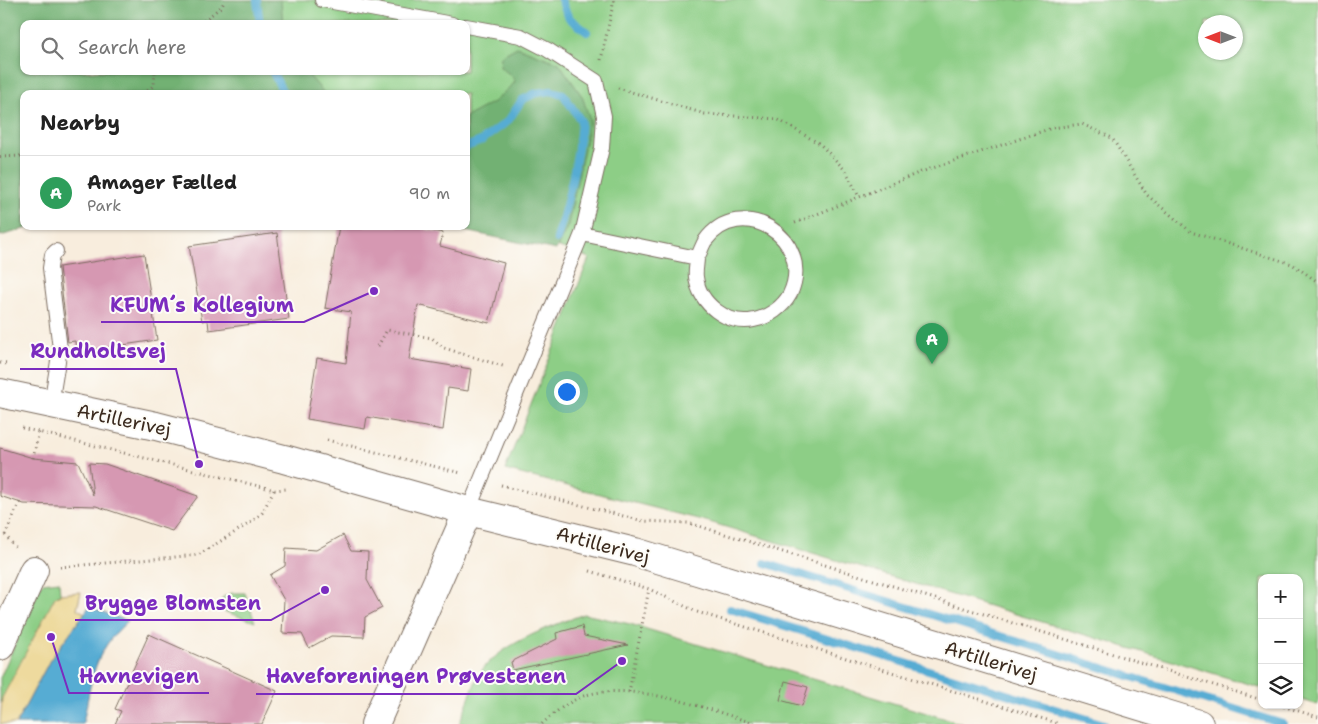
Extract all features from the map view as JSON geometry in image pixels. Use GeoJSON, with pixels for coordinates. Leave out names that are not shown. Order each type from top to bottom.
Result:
{"type":"FeatureCollection","features":[{"type":"Feature","properties":{"kind":"street","name":"Artillerivej"},"geometry":{"type":"LineString","coordinates":[[0,393],[156,426],[284,459],[468,511],[635,552],[1199,724]]}},
{"type":"Feature","properties":{"kind":"street"},"geometry":{"type":"LineString","coordinates":[[375,724],[468,511]]}},
{"type":"Feature","properties":{"kind":"street"},"geometry":{"type":"LineString","coordinates":[[0,646],[34,570]]}},
{"type":"Feature","properties":{"kind":"lane"},"geometry":{"type":"LineString","coordinates":[[322,0],[430,20]]}},
{"type":"Feature","properties":{"kind":"lane"},"geometry":{"type":"LineString","coordinates":[[468,511],[582,234],[602,148],[604,116],[596,81],[548,50],[521,36],[470,27]]}},
{"type":"Feature","properties":{"kind":"lane"},"geometry":{"type":"LineString","coordinates":[[739,221],[758,222],[776,230],[789,245],[796,264],[795,283],[786,301],[771,314],[753,321],[733,320],[716,311],[702,296],[696,278],[697,258],[706,240],[720,227],[739,221]]}},
{"type":"Feature","properties":{"kind":"lane"},"geometry":{"type":"LineString","coordinates":[[582,234],[697,258]]}},
{"type":"Feature","properties":{"kind":"lane"},"geometry":{"type":"LineString","coordinates":[[51,404],[60,349],[50,268],[52,255],[56,251]]}},
{"type":"Feature","properties":{"kind":"path"},"geometry":{"type":"LineString","coordinates":[[205,20],[222,6],[225,0]]}},
{"type":"Feature","properties":{"kind":"path"},"geometry":{"type":"LineString","coordinates":[[614,0],[596,81],[652,100],[705,114],[777,119],[820,144],[846,171],[859,197]]}},
{"type":"Feature","properties":{"kind":"path"},"geometry":{"type":"LineString","coordinates":[[148,90],[154,85],[155,75]]}},
{"type":"Feature","properties":{"kind":"path"},"geometry":{"type":"LineString","coordinates":[[776,230],[921,172],[1052,128],[1082,124],[1112,138],[1147,195],[1191,232],[1292,264],[1318,282]]}},
{"type":"Feature","properties":{"kind":"path"},"geometry":{"type":"LineString","coordinates":[[0,157],[20,156]]}},
{"type":"Feature","properties":{"kind":"path"},"geometry":{"type":"LineString","coordinates":[[378,346],[387,330],[432,338],[444,348],[526,373]]}},
{"type":"Feature","properties":{"kind":"path"},"geometry":{"type":"LineString","coordinates":[[19,427],[275,490],[293,489]]}},
{"type":"Feature","properties":{"kind":"path"},"geometry":{"type":"LineString","coordinates":[[33,458],[39,432]]}},
{"type":"Feature","properties":{"kind":"path"},"geometry":{"type":"LineString","coordinates":[[34,570],[198,555],[250,523],[262,513],[275,490],[284,459]]}},
{"type":"Feature","properties":{"kind":"path"},"geometry":{"type":"LineString","coordinates":[[5,535],[20,502]]}},
{"type":"Feature","properties":{"kind":"path"},"geometry":{"type":"LineString","coordinates":[[584,570],[649,589],[696,612],[1060,724]]}},
{"type":"Feature","properties":{"kind":"path"},"geometry":{"type":"LineString","coordinates":[[629,692],[649,589]]}},
{"type":"Feature","properties":{"kind":"path"},"geometry":{"type":"LineString","coordinates":[[542,724],[570,702],[594,693],[629,692],[666,698],[756,724]]}},
{"type":"Feature","properties":{"kind":"path"},"geometry":{"type":"LineString","coordinates":[[1292,709],[1318,717]]}},
{"type":"Feature","properties":{"kind":"green space"},"geometry":{"type":"Polygon","coordinates":[[[0,0],[1318,0],[1318,705],[1303,700],[1303,574],[1258,574],[1258,687],[706,521],[505,470],[589,258],[470,213],[470,90],[20,90],[20,230],[0,236],[0,0]]]}},
{"type":"Feature","properties":{"kind":"green space"},"geometry":{"type":"Polygon","coordinates":[[[0,0],[281,0],[283,20],[20,20],[20,75],[308,75],[322,90],[20,90],[20,230],[0,236],[0,0]]]}},
{"type":"Feature","properties":{"kind":"green space"},"geometry":{"type":"Polygon","coordinates":[[[517,47],[559,63],[582,96],[590,120],[568,225],[556,250],[460,230],[470,230],[470,115],[495,101],[515,82],[512,76],[500,67],[501,56],[517,47]]]}},
{"type":"Feature","properties":{"kind":"green space"},"geometry":{"type":"Polygon","coordinates":[[[59,581],[60,594],[55,597],[0,703],[0,678],[42,583],[59,581]]]}},
{"type":"Feature","properties":{"kind":"green space"},"geometry":{"type":"Polygon","coordinates":[[[232,593],[245,593],[255,622],[217,609],[223,597],[232,593]]]}},
{"type":"Feature","properties":{"kind":"green space"},"geometry":{"type":"Polygon","coordinates":[[[584,614],[630,624],[963,724],[459,724],[479,675],[491,660],[529,636],[584,614]]]}},
{"type":"Feature","properties":{"kind":"sand"},"geometry":{"type":"Polygon","coordinates":[[[81,592],[77,609],[85,613],[50,660],[16,724],[0,724],[2,698],[55,597],[60,594],[81,592]]]}},
{"type":"Feature","properties":{"kind":"water"},"geometry":{"type":"Polygon","coordinates":[[[89,607],[128,621],[107,644],[100,656],[92,680],[83,724],[16,724],[50,660],[89,607]]]}},
{"type":"Feature","properties":{"kind":"building"},"geometry":{"type":"Polygon","coordinates":[[[338,230],[430,230],[443,233],[440,246],[504,263],[489,323],[418,305],[409,359],[471,369],[468,391],[448,388],[443,430],[367,417],[365,429],[307,419],[317,358],[346,363],[351,312],[325,308],[338,230]]]}},
{"type":"Feature","properties":{"kind":"building"},"geometry":{"type":"Polygon","coordinates":[[[277,233],[289,319],[209,330],[208,320],[202,321],[189,246],[277,233]]]}},
{"type":"Feature","properties":{"kind":"building"},"geometry":{"type":"Polygon","coordinates":[[[144,254],[157,340],[76,352],[75,341],[68,342],[59,267],[144,254]]]}},
{"type":"Feature","properties":{"kind":"building"},"geometry":{"type":"Polygon","coordinates":[[[0,448],[33,458],[78,462],[93,495],[89,463],[105,464],[198,496],[172,531],[96,506],[24,504],[0,496],[0,448]]]}},
{"type":"Feature","properties":{"kind":"building"},"geometry":{"type":"Polygon","coordinates":[[[343,535],[351,551],[368,552],[367,580],[382,608],[365,617],[364,637],[331,636],[309,648],[302,634],[282,633],[284,600],[270,575],[285,566],[286,548],[316,550],[343,535]]]}},
{"type":"Feature","properties":{"kind":"building"},"geometry":{"type":"Polygon","coordinates":[[[582,626],[584,636],[628,645],[513,670],[511,662],[557,639],[556,633],[582,626]]]}},
{"type":"Feature","properties":{"kind":"building"},"geometry":{"type":"Polygon","coordinates":[[[149,634],[277,691],[262,724],[115,724],[121,711],[115,709],[149,634]]]}},
{"type":"Feature","properties":{"kind":"building"},"geometry":{"type":"Polygon","coordinates":[[[785,681],[808,687],[802,706],[780,700],[785,681]]]}},
{"type":"Feature","properties":{"kind":"waterway"},"geometry":{"type":"LineString","coordinates":[[561,0],[569,18],[587,32]]}},
{"type":"Feature","properties":{"kind":"waterway"},"geometry":{"type":"LineString","coordinates":[[257,1],[259,20]]}},
{"type":"Feature","properties":{"kind":"waterway"},"geometry":{"type":"LineString","coordinates":[[274,75],[282,90]]}},
{"type":"Feature","properties":{"kind":"waterway"},"geometry":{"type":"LineString","coordinates":[[470,145],[481,141],[508,121],[522,100],[536,93],[551,91],[563,94],[581,121],[578,151],[557,239]]}},
{"type":"Feature","properties":{"kind":"waterway"},"geometry":{"type":"LineString","coordinates":[[765,563],[1283,724]]}},
{"type":"Feature","properties":{"kind":"waterway"},"geometry":{"type":"LineString","coordinates":[[730,609],[1104,724]]}},
{"type":"Feature","properties":{"kind":"place","name":"KFUM´s Kollegium"},"geometry":{"type":"Point","coordinates":[374,291]}},
{"type":"Feature","properties":{"kind":"place","name":"Amager Fælled"},"geometry":{"type":"Point","coordinates":[932,364]}},
{"type":"Feature","properties":{"kind":"place","name":"Rundholtsvej"},"geometry":{"type":"Point","coordinates":[199,464]}},
{"type":"Feature","properties":{"kind":"place","name":"Brygge Blomsten"},"geometry":{"type":"Point","coordinates":[325,590]}},
{"type":"Feature","properties":{"kind":"place","name":"Havnevigen"},"geometry":{"type":"Point","coordinates":[51,637]}},
{"type":"Feature","properties":{"kind":"place","name":"Haveforeningen Prøvestenen"},"geometry":{"type":"Point","coordinates":[622,661]}}]}
